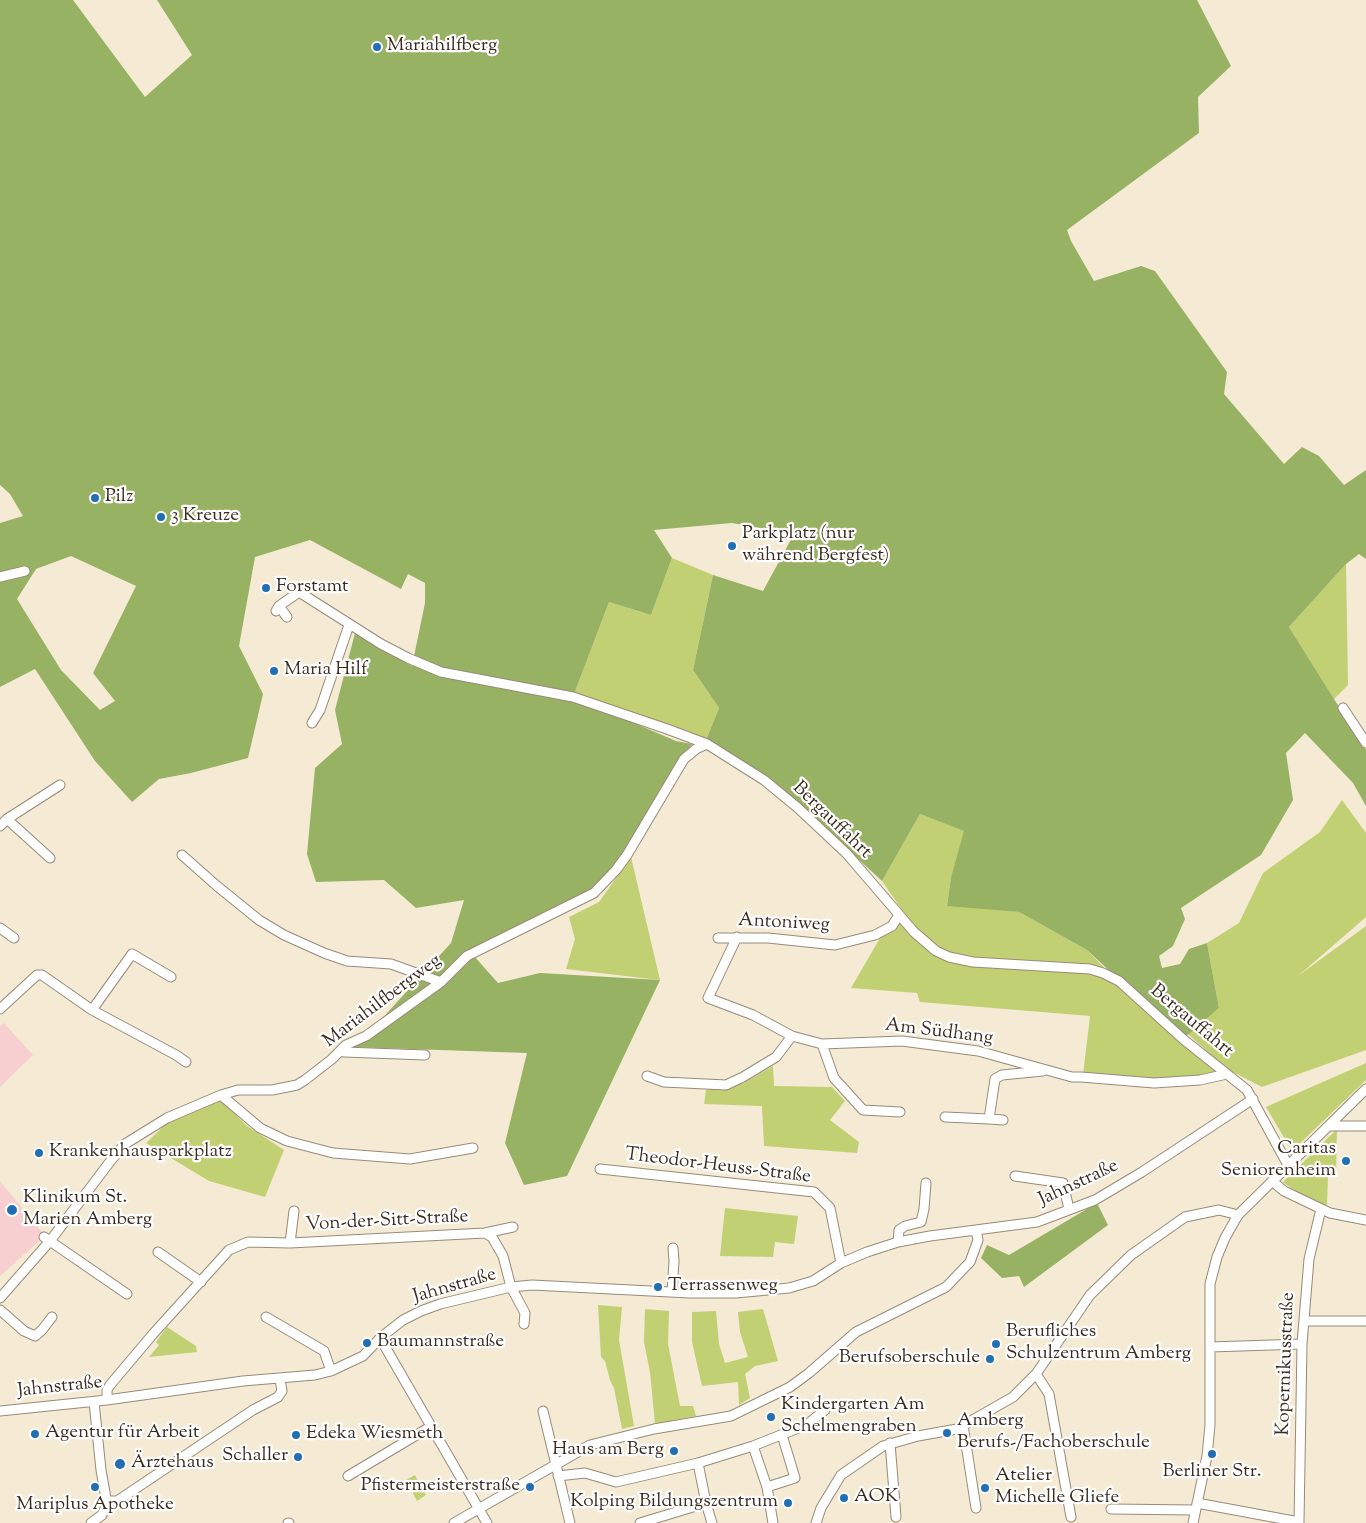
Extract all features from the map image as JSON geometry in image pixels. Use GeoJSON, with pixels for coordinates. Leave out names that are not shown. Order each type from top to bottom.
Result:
{"type":"FeatureCollection","features":[{"type":"Feature","properties":{"kind":"street"},"geometry":{"type":"LineString","coordinates":[[0,577],[25,571]]}},
{"type":"Feature","properties":{"kind":"street","name":"Bergauffahrt"},"geometry":{"type":"LineString","coordinates":[[286,617],[278,609],[299,592],[408,658],[441,672],[573,697],[667,728],[707,744],[764,780],[798,808],[847,854],[899,915],[924,942],[936,951],[949,957],[973,962],[1075,968],[1103,973],[1118,981],[1183,1039],[1248,1090],[1288,1166]]}},
{"type":"Feature","properties":{"kind":"street"},"geometry":{"type":"LineString","coordinates":[[312,722],[320,710],[349,624]]}},
{"type":"Feature","properties":{"kind":"street"},"geometry":{"type":"LineString","coordinates":[[1343,708],[1366,743]]}},
{"type":"Feature","properties":{"kind":"street","name":"Mariahilfbergweg"},"geometry":{"type":"LineString","coordinates":[[0,1298],[125,1144],[167,1118],[221,1095],[238,1090],[272,1090],[296,1085],[320,1070],[340,1050],[366,1036],[441,982],[467,956],[594,893],[616,870],[627,855],[684,759],[696,749],[707,744]]}},
{"type":"Feature","properties":{"kind":"street"},"geometry":{"type":"LineString","coordinates":[[0,826],[7,819],[60,785]]}},
{"type":"Feature","properties":{"kind":"street"},"geometry":{"type":"LineString","coordinates":[[7,819],[50,858]]}},
{"type":"Feature","properties":{"kind":"street"},"geometry":{"type":"LineString","coordinates":[[182,854],[216,886],[258,920],[284,935],[347,961],[391,964],[441,982]]}},
{"type":"Feature","properties":{"kind":"street","name":"Antoniweg"},"geometry":{"type":"LineString","coordinates":[[718,938],[737,937],[835,945],[875,935],[892,926],[899,915]]}},
{"type":"Feature","properties":{"kind":"street"},"geometry":{"type":"LineString","coordinates":[[0,928],[14,938]]}},
{"type":"Feature","properties":{"kind":"street","name":"Am Südhang"},"geometry":{"type":"LineString","coordinates":[[737,937],[708,998],[753,1015],[792,1036],[822,1044],[902,1041],[978,1051],[1072,1077],[1154,1083],[1200,1080],[1227,1074]]}},
{"type":"Feature","properties":{"kind":"street"},"geometry":{"type":"LineString","coordinates":[[92,1010],[132,954],[171,977]]}},
{"type":"Feature","properties":{"kind":"street"},"geometry":{"type":"LineString","coordinates":[[0,1009],[37,975],[42,975],[92,1010],[176,1054],[186,1062]]}},
{"type":"Feature","properties":{"kind":"street"},"geometry":{"type":"LineString","coordinates":[[647,1076],[664,1082],[726,1084],[743,1077],[776,1057],[792,1036]]}},
{"type":"Feature","properties":{"kind":"street"},"geometry":{"type":"LineString","coordinates":[[822,1044],[834,1078],[863,1110],[900,1112]]}},
{"type":"Feature","properties":{"kind":"street"},"geometry":{"type":"LineString","coordinates":[[340,1050],[344,1052],[425,1055]]}},
{"type":"Feature","properties":{"kind":"street","name":"Am Südhang"},"geometry":{"type":"LineString","coordinates":[[990,1119],[996,1078],[1002,1075],[1051,1070]]}},
{"type":"Feature","properties":{"kind":"street"},"geometry":{"type":"LineString","coordinates":[[1192,1523],[1206,1456],[1210,1426],[1210,1284],[1225,1238],[1238,1215],[1366,1089]]}},
{"type":"Feature","properties":{"kind":"street"},"geometry":{"type":"LineString","coordinates":[[221,1095],[260,1128],[286,1141],[333,1153],[410,1160],[473,1148]]}},
{"type":"Feature","properties":{"kind":"street","name":"Jahnstraße"},"geometry":{"type":"LineString","coordinates":[[0,1411],[94,1402],[243,1381],[315,1375],[331,1371],[363,1356],[380,1338],[403,1320],[434,1306],[511,1288],[532,1285],[672,1292],[736,1293],[789,1288],[813,1281],[841,1263],[898,1242],[1037,1222],[1095,1200],[1142,1172],[1253,1099]]}},
{"type":"Feature","properties":{"kind":"street"},"geometry":{"type":"LineString","coordinates":[[945,1117],[1003,1120]]}},
{"type":"Feature","properties":{"kind":"street"},"geometry":{"type":"LineString","coordinates":[[1330,1126],[1366,1126]]}},
{"type":"Feature","properties":{"kind":"street","name":"Theodor-Heuss-Straße"},"geometry":{"type":"LineString","coordinates":[[600,1169],[814,1192],[830,1208],[841,1263]]}},
{"type":"Feature","properties":{"kind":"street"},"geometry":{"type":"LineString","coordinates":[[1015,1176],[1063,1184],[1069,1210]]}},
{"type":"Feature","properties":{"kind":"street"},"geometry":{"type":"LineString","coordinates":[[1272,1181],[1284,1191],[1321,1209],[1346,1217],[1366,1220]]}},
{"type":"Feature","properties":{"kind":"street"},"geometry":{"type":"LineString","coordinates":[[898,1242],[899,1230],[921,1222],[926,1183]]}},
{"type":"Feature","properties":{"kind":"street","name":"Kopernikusstraße"},"geometry":{"type":"LineString","coordinates":[[1299,1522],[1302,1344],[1309,1259],[1321,1209]]}},
{"type":"Feature","properties":{"kind":"street"},"geometry":{"type":"LineString","coordinates":[[816,1523],[821,1508],[841,1475],[890,1443],[963,1426],[1013,1397],[1036,1374],[1090,1296],[1131,1255],[1185,1217],[1219,1210],[1238,1215]]}},
{"type":"Feature","properties":{"kind":"street","name":"Von-der-Sitt-Straße"},"geometry":{"type":"LineString","coordinates":[[290,1243],[294,1211]]}},
{"type":"Feature","properties":{"kind":"street","name":"Von-der-Sitt-Straße"},"geometry":{"type":"LineString","coordinates":[[107,1400],[110,1384],[153,1334],[230,1250],[248,1242],[290,1243],[485,1233],[512,1227]]}},
{"type":"Feature","properties":{"kind":"street"},"geometry":{"type":"LineString","coordinates":[[454,1523],[590,1445],[654,1429],[731,1416],[790,1387],[810,1373],[856,1332],[946,1287],[970,1262],[978,1240],[976,1230]]}},
{"type":"Feature","properties":{"kind":"street","name":"Von-der-Sitt-Straße"},"geometry":{"type":"LineString","coordinates":[[485,1233],[492,1237],[503,1256],[511,1288],[525,1313],[524,1324]]}},
{"type":"Feature","properties":{"kind":"street"},"geometry":{"type":"LineString","coordinates":[[47,1239],[127,1294]]}},
{"type":"Feature","properties":{"kind":"street"},"geometry":{"type":"LineString","coordinates":[[672,1292],[673,1248]]}},
{"type":"Feature","properties":{"kind":"street"},"geometry":{"type":"LineString","coordinates":[[158,1252],[201,1282]]}},
{"type":"Feature","properties":{"kind":"street"},"geometry":{"type":"LineString","coordinates":[[0,1310],[24,1331],[35,1336],[52,1318]]}},
{"type":"Feature","properties":{"kind":"street"},"geometry":{"type":"LineString","coordinates":[[266,1317],[324,1351],[331,1371]]}},
{"type":"Feature","properties":{"kind":"street"},"geometry":{"type":"LineString","coordinates":[[1304,1321],[1366,1321]]}},
{"type":"Feature","properties":{"kind":"street"},"geometry":{"type":"LineString","coordinates":[[380,1338],[487,1523]]}},
{"type":"Feature","properties":{"kind":"street"},"geometry":{"type":"LineString","coordinates":[[1210,1347],[1302,1344]]}},
{"type":"Feature","properties":{"kind":"street"},"geometry":{"type":"LineString","coordinates":[[1036,1374],[1050,1394],[1072,1517]]}},
{"type":"Feature","properties":{"kind":"street"},"geometry":{"type":"LineString","coordinates":[[107,1501],[117,1501],[253,1410],[278,1396],[282,1391],[280,1379]]}},
{"type":"Feature","properties":{"kind":"street"},"geometry":{"type":"LineString","coordinates":[[91,1523],[102,1515],[107,1501],[101,1470],[94,1402]]}},
{"type":"Feature","properties":{"kind":"street"},"geometry":{"type":"LineString","coordinates":[[558,1476],[585,1473],[616,1482],[698,1463],[754,1446],[809,1423],[825,1410]]}},
{"type":"Feature","properties":{"kind":"street"},"geometry":{"type":"LineString","coordinates":[[543,1411],[570,1523]]}},
{"type":"Feature","properties":{"kind":"street"},"geometry":{"type":"LineString","coordinates":[[963,1426],[976,1508]]}},
{"type":"Feature","properties":{"kind":"street"},"geometry":{"type":"LineString","coordinates":[[348,1476],[430,1427]]}},
{"type":"Feature","properties":{"kind":"street"},"geometry":{"type":"LineString","coordinates":[[766,1487],[795,1478],[782,1434]]}},
{"type":"Feature","properties":{"kind":"street"},"geometry":{"type":"LineString","coordinates":[[890,1443],[896,1517]]}},
{"type":"Feature","properties":{"kind":"street"},"geometry":{"type":"LineString","coordinates":[[754,1446],[766,1487],[773,1523]]}},
{"type":"Feature","properties":{"kind":"street"},"geometry":{"type":"LineString","coordinates":[[698,1463],[712,1523]]}},
{"type":"Feature","properties":{"kind":"street"},"geometry":{"type":"LineString","coordinates":[[640,1523],[706,1503]]}},
{"type":"Feature","properties":{"kind":"street"},"geometry":{"type":"LineString","coordinates":[[1111,1509],[1196,1507],[1299,1522]]}},
{"type":"Feature","properties":{"kind":"shaded area"},"geometry":{"type":"Polygon","coordinates":[[[4,1023],[33,1055],[0,1087],[0,1026],[4,1023]]]}},
{"type":"Feature","properties":{"kind":"shaded area","name":"Klinikum St. Marien Amberg"},"geometry":{"type":"Polygon","coordinates":[[[0,1181],[45,1236],[0,1276],[0,1181]]]}},
{"type":"Feature","properties":{"kind":"green space"},"geometry":{"type":"Polygon","coordinates":[[[0,0],[73,0],[145,97],[192,55],[157,0],[1197,0],[1231,66],[1198,97],[1199,133],[1067,230],[1071,241],[1094,281],[1141,266],[1155,271],[1227,372],[1224,394],[1284,464],[1302,447],[1319,456],[1344,485],[1366,470],[1366,559],[1359,554],[1346,564],[1289,627],[1366,750],[1366,806],[1353,783],[1305,733],[1286,753],[1293,800],[1261,855],[1181,908],[1185,919],[1173,946],[1159,956],[1162,968],[1180,964],[1189,949],[1207,943],[1219,1008],[1183,1039],[1087,950],[1019,912],[947,906],[951,877],[964,831],[920,814],[882,881],[827,830],[706,740],[719,708],[693,670],[713,575],[763,591],[794,534],[732,523],[654,530],[672,558],[651,615],[609,602],[573,697],[676,741],[692,744],[597,893],[474,956],[498,983],[540,973],[660,980],[567,1176],[524,1185],[505,1143],[527,1053],[352,1047],[366,1036],[451,943],[464,900],[416,908],[384,880],[316,882],[307,854],[315,768],[342,744],[335,710],[355,633],[412,666],[425,603],[425,583],[408,574],[401,589],[310,540],[255,557],[239,646],[263,694],[248,758],[191,773],[159,779],[132,802],[95,761],[35,669],[0,687],[0,523],[23,516],[10,494],[0,485],[0,0]],[[71,556],[36,569],[17,599],[61,670],[100,710],[115,701],[93,673],[136,586],[71,556]]]}},
{"type":"Feature","properties":{"kind":"green space"},"geometry":{"type":"Polygon","coordinates":[[[672,558],[713,575],[693,670],[719,708],[706,740],[573,697],[609,602],[651,615],[672,558]]]}},
{"type":"Feature","properties":{"kind":"green space"},"geometry":{"type":"Polygon","coordinates":[[[1346,564],[1348,685],[1334,699],[1289,627],[1346,564]]]}},
{"type":"Feature","properties":{"kind":"green space"},"geometry":{"type":"Polygon","coordinates":[[[1342,800],[1366,833],[1366,917],[1298,976],[1366,926],[1366,1050],[1262,1087],[1227,1069],[1188,1034],[1219,1008],[1207,943],[1239,923],[1263,873],[1320,832],[1342,800]]]}},
{"type":"Feature","properties":{"kind":"green space"},"geometry":{"type":"Polygon","coordinates":[[[920,814],[965,831],[951,877],[947,905],[1019,912],[1087,950],[1151,1016],[1220,1073],[1201,1078],[1154,1080],[1083,1075],[1090,1016],[920,1002],[917,993],[851,988],[880,938],[892,926],[902,910],[882,881],[920,814]]]}},
{"type":"Feature","properties":{"kind":"green space"},"geometry":{"type":"Polygon","coordinates":[[[631,857],[660,980],[566,969],[575,939],[569,917],[599,902],[631,857]]]}},
{"type":"Feature","properties":{"kind":"green space"},"geometry":{"type":"Polygon","coordinates":[[[1366,1063],[1366,1080],[1292,1151],[1266,1107],[1366,1063]]]}},
{"type":"Feature","properties":{"kind":"green space"},"geometry":{"type":"Polygon","coordinates":[[[773,1066],[774,1086],[832,1087],[845,1101],[830,1120],[859,1142],[857,1153],[764,1146],[762,1106],[704,1104],[706,1090],[744,1083],[773,1066]]]}},
{"type":"Feature","properties":{"kind":"green space"},"geometry":{"type":"Polygon","coordinates":[[[221,1100],[247,1126],[284,1150],[265,1197],[209,1181],[146,1143],[166,1124],[221,1100]]]}},
{"type":"Feature","properties":{"kind":"green space"},"geometry":{"type":"Polygon","coordinates":[[[1337,1129],[1336,1174],[1328,1175],[1327,1206],[1299,1194],[1283,1182],[1337,1129]]]}},
{"type":"Feature","properties":{"kind":"green space"},"geometry":{"type":"Polygon","coordinates":[[[1097,1203],[1108,1225],[1024,1287],[1019,1276],[1002,1278],[981,1258],[987,1245],[1009,1255],[1097,1203]]]}},
{"type":"Feature","properties":{"kind":"green space"},"geometry":{"type":"Polygon","coordinates":[[[725,1208],[798,1216],[794,1244],[775,1242],[773,1257],[720,1256],[725,1208]]]}},
{"type":"Feature","properties":{"kind":"green space"},"geometry":{"type":"Polygon","coordinates":[[[598,1305],[622,1307],[619,1340],[634,1426],[622,1429],[614,1388],[605,1361],[601,1357],[598,1305]]]}},
{"type":"Feature","properties":{"kind":"green space"},"geometry":{"type":"Polygon","coordinates":[[[645,1309],[669,1311],[668,1344],[680,1406],[693,1406],[696,1416],[655,1424],[650,1372],[644,1342],[645,1309]]]}},
{"type":"Feature","properties":{"kind":"green space"},"geometry":{"type":"Polygon","coordinates":[[[763,1309],[778,1361],[755,1366],[745,1374],[750,1398],[739,1405],[738,1382],[702,1386],[692,1342],[692,1312],[716,1311],[719,1344],[725,1363],[748,1357],[740,1332],[738,1312],[763,1309]]]}},
{"type":"Feature","properties":{"kind":"green space"},"geometry":{"type":"Polygon","coordinates":[[[167,1327],[196,1346],[197,1352],[149,1357],[159,1345],[156,1342],[167,1327]]]}},
{"type":"Feature","properties":{"kind":"green space"},"geometry":{"type":"Polygon","coordinates":[[[415,1475],[426,1495],[417,1501],[406,1480],[415,1475]]]}},
{"type":"Feature","properties":{"kind":"place","name":"Mariahilfberg"},"geometry":{"type":"Point","coordinates":[377,47]}},
{"type":"Feature","properties":{"kind":"place","name":"Pilz"},"geometry":{"type":"Point","coordinates":[95,498]}},
{"type":"Feature","properties":{"kind":"place","name":"3 Kreuze"},"geometry":{"type":"Point","coordinates":[161,517]}},
{"type":"Feature","properties":{"kind":"place","name":"Parkplatz (nur während Bergfest)"},"geometry":{"type":"Point","coordinates":[732,546]}},
{"type":"Feature","properties":{"kind":"place","name":"Forstamt"},"geometry":{"type":"Point","coordinates":[266,588]}},
{"type":"Feature","properties":{"kind":"place","name":"Maria Hilf"},"geometry":{"type":"Point","coordinates":[274,671]}},
{"type":"Feature","properties":{"kind":"place","name":"Krankenhausparkplatz"},"geometry":{"type":"Point","coordinates":[39,1153]}},
{"type":"Feature","properties":{"kind":"place","name":"Caritas Seniorenheim"},"geometry":{"type":"Point","coordinates":[1346,1161]}},
{"type":"Feature","properties":{"kind":"place","name":"Klinikum St. Marien Amberg"},"geometry":{"type":"Point","coordinates":[12,1210]}},
{"type":"Feature","properties":{"kind":"place","name":"Terrassenweg"},"geometry":{"type":"Point","coordinates":[658,1287]}},
{"type":"Feature","properties":{"kind":"place","name":"Baumannstraße"},"geometry":{"type":"Point","coordinates":[367,1343]}},
{"type":"Feature","properties":{"kind":"place","name":"Berufliches Schulzentrum Amberg"},"geometry":{"type":"Point","coordinates":[996,1344]}},
{"type":"Feature","properties":{"kind":"place","name":"Berufsoberschule"},"geometry":{"type":"Point","coordinates":[990,1359]}},
{"type":"Feature","properties":{"kind":"place","name":"Kindergarten Am Schelmengraben"},"geometry":{"type":"Point","coordinates":[771,1417]}},
{"type":"Feature","properties":{"kind":"place","name":"Amberg Berufs-/Fachoberschule"},"geometry":{"type":"Point","coordinates":[947,1433]}},
{"type":"Feature","properties":{"kind":"place","name":"Agentur für Arbeit"},"geometry":{"type":"Point","coordinates":[35,1434]}},
{"type":"Feature","properties":{"kind":"place","name":"Edeka Wiesmeth"},"geometry":{"type":"Point","coordinates":[296,1435]}},
{"type":"Feature","properties":{"kind":"place","name":"Haus am Berg"},"geometry":{"type":"Point","coordinates":[674,1451]}},
{"type":"Feature","properties":{"kind":"place","name":"Berliner Str."},"geometry":{"type":"Point","coordinates":[1212,1454]}},
{"type":"Feature","properties":{"kind":"place","name":"Schaller"},"geometry":{"type":"Point","coordinates":[298,1457]}},
{"type":"Feature","properties":{"kind":"place","name":"Ärztehaus"},"geometry":{"type":"Point","coordinates":[120,1464]}},
{"type":"Feature","properties":{"kind":"place","name":"Mariplus Apotheke"},"geometry":{"type":"Point","coordinates":[95,1487]}},
{"type":"Feature","properties":{"kind":"place","name":"Pfistermeisterstraße"},"geometry":{"type":"Point","coordinates":[530,1487]}},
{"type":"Feature","properties":{"kind":"place","name":"Atelier Michelle Gliefe"},"geometry":{"type":"Point","coordinates":[985,1488]}},
{"type":"Feature","properties":{"kind":"place","name":"AOK"},"geometry":{"type":"Point","coordinates":[844,1498]}},
{"type":"Feature","properties":{"kind":"place","name":"Kolping Bildungszentrum"},"geometry":{"type":"Point","coordinates":[788,1503]}}]}
